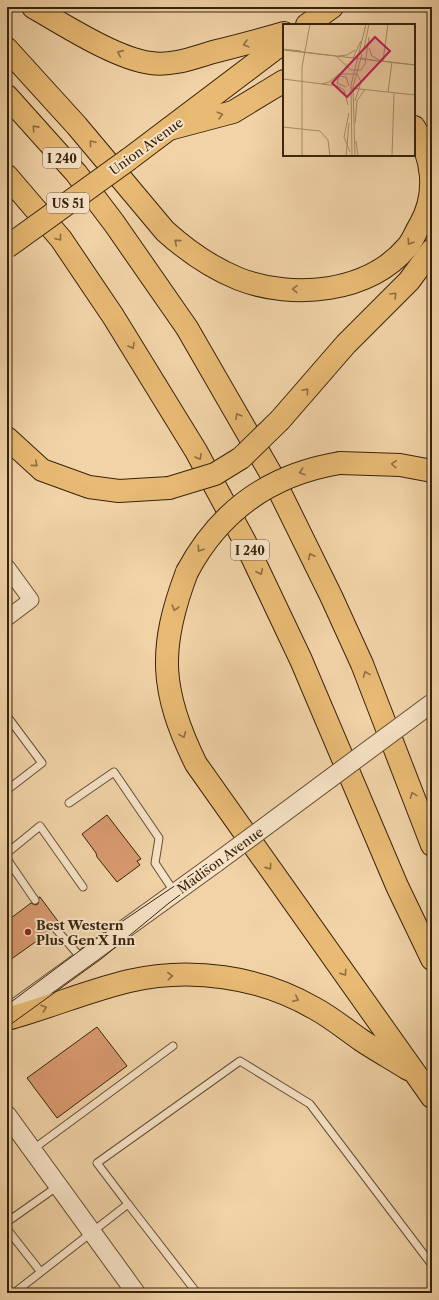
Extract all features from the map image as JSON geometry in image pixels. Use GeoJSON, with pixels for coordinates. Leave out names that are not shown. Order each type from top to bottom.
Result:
{"type":"FeatureCollection","features":[{"type":"Feature","properties":{"kind":"main road"},"geometry":{"type":"LineString","coordinates":[[33,7],[112,50],[134,59],[151,63],[167,64],[283,34]]}},
{"type":"Feature","properties":{"kind":"main road"},"geometry":{"type":"LineString","coordinates":[[308,24],[332,7]]}},
{"type":"Feature","properties":{"kind":"main road","name":"Union Avenue"},"geometry":{"type":"LineString","coordinates":[[7,247],[129,159],[283,43]]}},
{"type":"Feature","properties":{"kind":"main road"},"geometry":{"type":"LineString","coordinates":[[7,49],[77,126],[165,231],[179,244],[229,274],[240,279],[266,286],[290,289],[335,288],[373,274],[408,246],[424,217],[428,206],[432,177],[423,141],[415,129]]}},
{"type":"Feature","properties":{"kind":"main road"},"geometry":{"type":"LineString","coordinates":[[169,129],[233,112],[283,82]]}},
{"type":"Feature","properties":{"kind":"main road","name":"I 240"},"geometry":{"type":"LineString","coordinates":[[7,96],[76,173],[118,229],[187,328],[266,465],[331,596],[362,664],[432,845]]}},
{"type":"Feature","properties":{"kind":"main road","name":"I 240"},"geometry":{"type":"LineString","coordinates":[[7,176],[61,240],[114,316],[196,451],[246,542],[301,660],[397,886],[432,959]]}},
{"type":"Feature","properties":{"kind":"main road"},"geometry":{"type":"LineString","coordinates":[[7,438],[42,470],[89,487],[119,491],[169,488],[215,474],[241,458],[280,420],[346,344],[408,281],[432,250]]}},
{"type":"Feature","properties":{"kind":"main road"},"geometry":{"type":"LineString","coordinates":[[432,471],[400,465],[340,463],[318,466],[294,474],[277,482],[242,504],[208,537],[187,572],[171,621],[166,669],[175,717],[196,764],[432,1097]]}},
{"type":"Feature","properties":{"kind":"main road"},"geometry":{"type":"LineString","coordinates":[[7,1019],[108,986],[131,981],[169,975],[224,977],[278,991],[306,1004],[416,1074]]}},
{"type":"Feature","properties":{"kind":"street"},"geometry":{"type":"LineString","coordinates":[[7,567],[31,600],[7,618]]}},
{"type":"Feature","properties":{"kind":"street","name":"Madison Avenue"},"geometry":{"type":"LineString","coordinates":[[7,1014],[216,863],[432,703]]}},
{"type":"Feature","properties":{"kind":"street"},"geometry":{"type":"LineString","coordinates":[[7,1115],[91,1233],[136,1293]]}},
{"type":"Feature","properties":{"kind":"lane"},"geometry":{"type":"LineString","coordinates":[[7,716],[42,763],[7,790]]}},
{"type":"Feature","properties":{"kind":"lane"},"geometry":{"type":"LineString","coordinates":[[69,803],[114,772],[158,838],[155,863],[175,893]]}},
{"type":"Feature","properties":{"kind":"lane"},"geometry":{"type":"LineString","coordinates":[[7,853],[40,826],[84,887]]}},
{"type":"Feature","properties":{"kind":"lane"},"geometry":{"type":"LineString","coordinates":[[7,859],[35,900]]}},
{"type":"Feature","properties":{"kind":"lane"},"geometry":{"type":"LineString","coordinates":[[55,928],[82,959]]}},
{"type":"Feature","properties":{"kind":"lane"},"geometry":{"type":"LineString","coordinates":[[32,1150],[174,1046]]}},
{"type":"Feature","properties":{"kind":"lane"},"geometry":{"type":"LineString","coordinates":[[197,1293],[97,1163],[240,1061],[310,1104],[432,1265]]}},
{"type":"Feature","properties":{"kind":"lane"},"geometry":{"type":"LineString","coordinates":[[7,1222],[58,1186]]}},
{"type":"Feature","properties":{"kind":"lane"},"geometry":{"type":"LineString","coordinates":[[14,1293],[40,1271],[128,1204]]}},
{"type":"Feature","properties":{"kind":"lane"},"geometry":{"type":"LineString","coordinates":[[7,1228],[40,1271]]}},
{"type":"Feature","properties":{"kind":"building"},"geometry":{"type":"Polygon","coordinates":[[[107,815],[141,859],[137,861],[140,865],[117,882],[97,857],[96,853],[82,834],[107,815]]]}},
{"type":"Feature","properties":{"kind":"building","name":"Best Western Plus Gen X Inn"},"geometry":{"type":"Polygon","coordinates":[[[39,897],[60,924],[52,924],[50,927],[51,931],[7,962],[7,921],[31,903],[35,905],[38,904],[39,897]]]}},
{"type":"Feature","properties":{"kind":"building"},"geometry":{"type":"Polygon","coordinates":[[[97,1027],[127,1066],[57,1118],[27,1078],[97,1027]]]}},
{"type":"Feature","properties":{"kind":"tram line"},"geometry":{"type":"LineString","coordinates":[[7,1005],[90,943],[213,860],[432,697]]}},
{"type":"Feature","properties":{"kind":"tram line"},"geometry":{"type":"LineString","coordinates":[[7,1027],[101,959],[169,903],[432,709]]}},
{"type":"Feature","properties":{"kind":"place","name":"Best Western Plus Gen X Inn"},"geometry":{"type":"Point","coordinates":[28,932]}}]}
